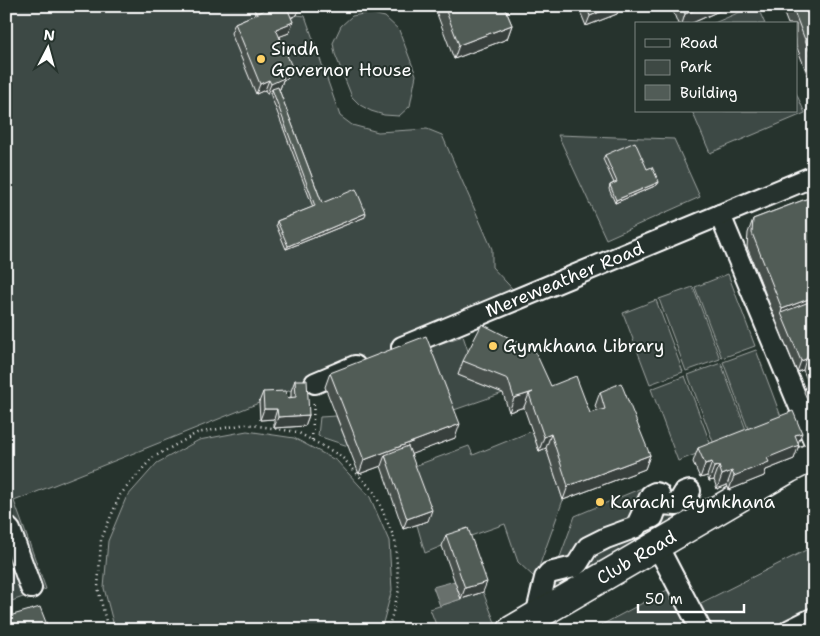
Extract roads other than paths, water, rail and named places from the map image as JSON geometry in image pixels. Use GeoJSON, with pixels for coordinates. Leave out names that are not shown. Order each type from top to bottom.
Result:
{"type":"FeatureCollection","features":[{"type":"Feature","properties":{"kind":"highway","name":"Club Road"},"geometry":{"type":"LineString","coordinates":[[534,623],[681,531],[814,456]]}},
{"type":"Feature","properties":{"kind":"highway","name":"Club Road"},"geometry":{"type":"LineString","coordinates":[[512,630],[534,623],[664,557],[814,471]]}},
{"type":"Feature","properties":{"kind":"street","name":"Mereweather Road"},"geometry":{"type":"LineString","coordinates":[[315,382],[814,176]]}},
{"type":"Feature","properties":{"kind":"street"},"geometry":{"type":"LineString","coordinates":[[720,216],[814,441]]}},
{"type":"Feature","properties":{"kind":"street"},"geometry":{"type":"LineString","coordinates":[[534,623],[545,578],[549,573],[574,567],[588,547],[606,538],[631,530],[650,515],[677,504],[684,493],[690,491]]}},
{"type":"Feature","properties":{"kind":"street"},"geometry":{"type":"LineString","coordinates":[[650,515],[666,521],[681,531]]}},
{"type":"Feature","properties":{"kind":"street"},"geometry":{"type":"LineString","coordinates":[[6,526],[10,530],[31,588]]}},
{"type":"Feature","properties":{"kind":"street"},"geometry":{"type":"LineString","coordinates":[[664,557],[701,630]]}},
{"type":"Feature","properties":{"kind":"street"},"geometry":{"type":"LineString","coordinates":[[790,630],[814,618]]}},
{"type":"Feature","properties":{"kind":"place","name":"Sindh Governor House"},"geometry":{"type":"Point","coordinates":[261,59]}},
{"type":"Feature","properties":{"kind":"place","name":"Gymkhana Library"},"geometry":{"type":"Point","coordinates":[493,346]}},
{"type":"Feature","properties":{"kind":"place","name":"Karachi Gymkhana"},"geometry":{"type":"Point","coordinates":[600,502]}}]}
